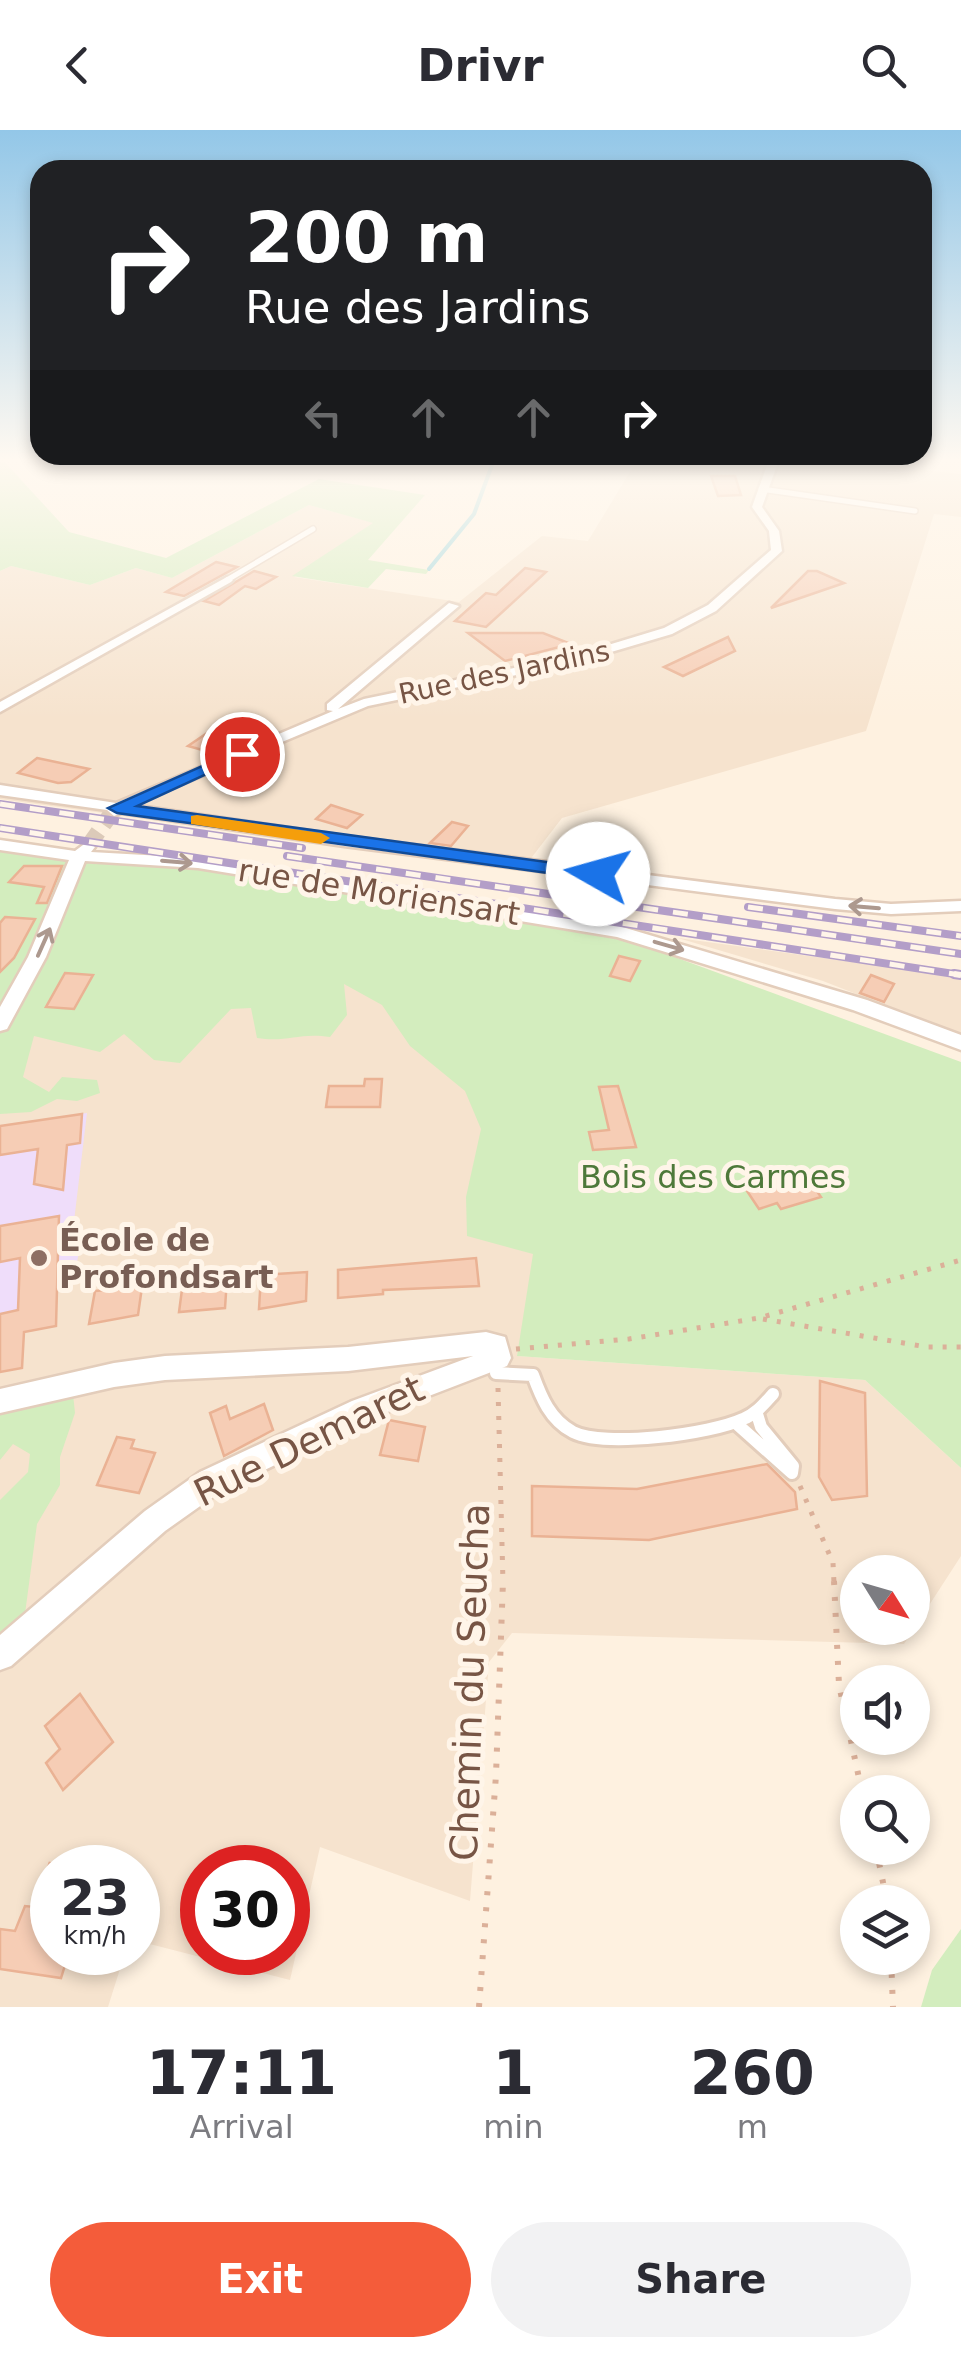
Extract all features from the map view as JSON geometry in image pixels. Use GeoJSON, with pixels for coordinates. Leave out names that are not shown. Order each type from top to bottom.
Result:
{"type":"FeatureCollection","features":[{"type":"Feature","properties":{"kind":"street","name":"Rue des Jardins"},"geometry":{"type":"LineString","coordinates":[[108,809],[300,726],[374,700],[620,648],[682,625],[712,608],[742,578],[775,555],[775,545]]}},
{"type":"Feature","properties":{"kind":"street"},"geometry":{"type":"LineString","coordinates":[[0,708],[227,580]]}},
{"type":"Feature","properties":{"kind":"street"},"geometry":{"type":"LineString","coordinates":[[300,726],[351,693],[453,606]]}},
{"type":"Feature","properties":{"kind":"street"},"geometry":{"type":"LineString","coordinates":[[0,790],[108,809],[834,904],[890,909],[961,906]]}},
{"type":"Feature","properties":{"kind":"street","name":"rue de Moriensart"},"geometry":{"type":"LineString","coordinates":[[0,845],[244,870],[619,932],[860,1005],[961,1043]]}},
{"type":"Feature","properties":{"kind":"street"},"geometry":{"type":"LineString","coordinates":[[0,1024],[37,958],[84,851]]}},
{"type":"Feature","properties":{"kind":"street"},"geometry":{"type":"LineString","coordinates":[[0,1401],[114,1374],[166,1368],[330,1361],[486,1343],[496,1345],[495,1362]]}},
{"type":"Feature","properties":{"kind":"street","name":"Rue Demaret"},"geometry":{"type":"LineString","coordinates":[[0,1655],[128,1543],[210,1482],[362,1410],[495,1362]]}},
{"type":"Feature","properties":{"kind":"lane"},"geometry":{"type":"LineString","coordinates":[[227,580],[288,545]]}},
{"type":"Feature","properties":{"kind":"lane"},"geometry":{"type":"LineString","coordinates":[[495,1362],[533,1374],[549,1416],[569,1430],[596,1439],[642,1442],[738,1425],[757,1414],[773,1394]]}},
{"type":"Feature","properties":{"kind":"lane"},"geometry":{"type":"LineString","coordinates":[[738,1425],[754,1435],[784,1471],[792,1473],[793,1466],[761,1426],[757,1414]]}},
{"type":"Feature","properties":{"kind":"path"},"geometry":{"type":"LineString","coordinates":[[495,1362],[758,1318],[961,1260]]}},
{"type":"Feature","properties":{"kind":"path"},"geometry":{"type":"LineString","coordinates":[[758,1318],[928,1347],[961,1347]]}},
{"type":"Feature","properties":{"kind":"path","name":"Chemin du Seucha"},"geometry":{"type":"LineString","coordinates":[[480,2007],[501,1706],[506,1487],[495,1362]]}},
{"type":"Feature","properties":{"kind":"path"},"geometry":{"type":"LineString","coordinates":[[792,1473],[827,1540],[834,1563],[839,1685],[858,1775]]}},
{"type":"Feature","properties":{"kind":"path"},"geometry":{"type":"LineString","coordinates":[[892,1975],[893,2007]]}},
{"type":"Feature","properties":{"kind":"shaded area"},"geometry":{"type":"Polygon","coordinates":[[[235,545],[342,545],[294,577],[459,602],[531,545],[924,545],[866,731],[562,818],[522,870],[0,799],[0,571],[11,566],[90,585],[136,568],[172,578],[235,545]]]}},
{"type":"Feature","properties":{"kind":"shaded area"},"geometry":{"type":"Polygon","coordinates":[[[0,853],[659,952],[517,1356],[865,1380],[961,1468],[961,1556],[930,1604],[930,1555],[840,1555],[840,1642],[512,1633],[489,1662],[470,1901],[320,1847],[310,1891],[310,1845],[180,1845],[180,1952],[160,1947],[160,1845],[30,1845],[30,1975],[118,1975],[108,2007],[0,2007],[0,853]]]}},
{"type":"Feature","properties":{"kind":"shaded area"},"geometry":{"type":"Polygon","coordinates":[[[678,938],[961,977],[961,1035],[823,981],[678,938]]]}},
{"type":"Feature","properties":{"kind":"shaded area","name":"École de Profondsart"},"geometry":{"type":"Polygon","coordinates":[[[87,1113],[72,1238],[82,1237],[74,1277],[57,1281],[56,1326],[24,1332],[22,1368],[0,1372],[0,1126],[87,1113]]]}},
{"type":"Feature","properties":{"kind":"green space"},"geometry":{"type":"Polygon","coordinates":[[[0,545],[116,545],[166,558],[192,545],[235,545],[172,578],[136,568],[90,585],[11,566],[0,571],[0,545]]]}},
{"type":"Feature","properties":{"kind":"green space"},"geometry":{"type":"Polygon","coordinates":[[[340,545],[382,545],[368,560],[429,570],[426,574],[386,569],[368,588],[292,576],[340,545]]]}},
{"type":"Feature","properties":{"kind":"green space","name":"Bois des Carmes"},"geometry":{"type":"Polygon","coordinates":[[[0,841],[215,869],[609,933],[961,1062],[961,1468],[865,1380],[517,1356],[533,1254],[467,1236],[466,1197],[481,1129],[465,1091],[410,1046],[382,1005],[344,984],[347,1015],[330,1037],[257,1038],[251,1008],[231,1009],[180,1063],[154,1060],[124,1034],[100,1052],[34,1036],[23,1077],[49,1092],[62,1077],[97,1080],[100,1093],[77,1101],[57,1099],[31,1112],[0,1114],[0,841]]]}},
{"type":"Feature","properties":{"kind":"green space"},"geometry":{"type":"Polygon","coordinates":[[[72,1384],[75,1413],[60,1457],[60,1485],[37,1524],[22,1636],[0,1655],[0,1500],[28,1472],[30,1454],[13,1444],[0,1460],[0,1401],[72,1384]]]}},
{"type":"Feature","properties":{"kind":"green space"},"geometry":{"type":"Polygon","coordinates":[[[961,1929],[961,2007],[921,2007],[932,1970],[961,1929]]]}},
{"type":"Feature","properties":{"kind":"building"},"geometry":{"type":"Polygon","coordinates":[[[216,562],[237,567],[184,596],[166,592],[216,562]]]}},
{"type":"Feature","properties":{"kind":"building"},"geometry":{"type":"Polygon","coordinates":[[[525,568],[546,572],[486,627],[455,621],[486,593],[496,595],[525,568]]]}},
{"type":"Feature","properties":{"kind":"building"},"geometry":{"type":"Polygon","coordinates":[[[254,571],[276,577],[256,589],[245,586],[219,605],[204,601],[254,571]]]}},
{"type":"Feature","properties":{"kind":"building"},"geometry":{"type":"Polygon","coordinates":[[[808,571],[844,583],[771,608],[808,571]]]}},
{"type":"Feature","properties":{"kind":"building"},"geometry":{"type":"Polygon","coordinates":[[[468,633],[543,633],[571,644],[505,661],[468,633]]]}},
{"type":"Feature","properties":{"kind":"building"},"geometry":{"type":"Polygon","coordinates":[[[728,637],[735,651],[683,676],[664,667],[728,637]]]}},
{"type":"Feature","properties":{"kind":"building"},"geometry":{"type":"Polygon","coordinates":[[[229,718],[266,726],[244,745],[220,755],[188,746],[229,718]]]}},
{"type":"Feature","properties":{"kind":"building"},"geometry":{"type":"Polygon","coordinates":[[[37,758],[89,769],[71,782],[58,783],[18,773],[37,758]]]}},
{"type":"Feature","properties":{"kind":"building"},"geometry":{"type":"Polygon","coordinates":[[[331,805],[362,815],[347,828],[316,819],[331,805]]]}},
{"type":"Feature","properties":{"kind":"building"},"geometry":{"type":"Polygon","coordinates":[[[452,822],[468,826],[451,846],[430,843],[452,822]]]}},
{"type":"Feature","properties":{"kind":"building"},"geometry":{"type":"Polygon","coordinates":[[[24,866],[62,866],[47,903],[37,903],[44,887],[9,882],[24,866]]]}},
{"type":"Feature","properties":{"kind":"building"},"geometry":{"type":"Polygon","coordinates":[[[5,917],[35,919],[14,958],[0,972],[0,923],[5,917]]]}},
{"type":"Feature","properties":{"kind":"building"},"geometry":{"type":"Polygon","coordinates":[[[619,956],[640,961],[630,981],[610,976],[619,956]]]}},
{"type":"Feature","properties":{"kind":"building"},"geometry":{"type":"Polygon","coordinates":[[[65,973],[93,975],[74,1009],[46,1007],[65,973]]]}},
{"type":"Feature","properties":{"kind":"building"},"geometry":{"type":"Polygon","coordinates":[[[871,975],[894,984],[884,1002],[860,993],[871,975]]]}},
{"type":"Feature","properties":{"kind":"building"},"geometry":{"type":"Polygon","coordinates":[[[365,1079],[382,1079],[380,1107],[326,1107],[329,1086],[364,1086],[365,1079]]]}},
{"type":"Feature","properties":{"kind":"building"},"geometry":{"type":"Polygon","coordinates":[[[618,1086],[636,1147],[593,1150],[589,1132],[609,1130],[599,1087],[618,1086]]]}},
{"type":"Feature","properties":{"kind":"building"},"geometry":{"type":"Polygon","coordinates":[[[82,1114],[80,1143],[67,1145],[63,1190],[34,1184],[38,1149],[0,1155],[0,1126],[82,1114]]]}},
{"type":"Feature","properties":{"kind":"building"},"geometry":{"type":"Polygon","coordinates":[[[800,1167],[821,1197],[781,1209],[777,1203],[759,1209],[743,1185],[751,1173],[778,1169],[782,1173],[800,1167]]]}},
{"type":"Feature","properties":{"kind":"building"},"geometry":{"type":"Polygon","coordinates":[[[59,1216],[56,1326],[24,1332],[22,1368],[0,1372],[0,1314],[18,1310],[20,1258],[0,1262],[0,1226],[59,1216]]]}},
{"type":"Feature","properties":{"kind":"building"},"geometry":{"type":"Polygon","coordinates":[[[476,1258],[479,1286],[383,1290],[383,1294],[338,1298],[338,1270],[476,1258]]]}},
{"type":"Feature","properties":{"kind":"building"},"geometry":{"type":"Polygon","coordinates":[[[307,1272],[306,1301],[259,1309],[261,1275],[307,1272]]]}},
{"type":"Feature","properties":{"kind":"building"},"geometry":{"type":"Polygon","coordinates":[[[227,1278],[225,1308],[179,1312],[183,1282],[227,1278]]]}},
{"type":"Feature","properties":{"kind":"building"},"geometry":{"type":"Polygon","coordinates":[[[142,1287],[138,1315],[89,1324],[95,1291],[142,1287]]]}},
{"type":"Feature","properties":{"kind":"building"},"geometry":{"type":"Polygon","coordinates":[[[820,1381],[865,1393],[867,1496],[832,1500],[819,1477],[820,1381]]]}},
{"type":"Feature","properties":{"kind":"building"},"geometry":{"type":"Polygon","coordinates":[[[264,1404],[273,1430],[224,1456],[210,1413],[226,1406],[230,1419],[264,1404]]]}},
{"type":"Feature","properties":{"kind":"building"},"geometry":{"type":"Polygon","coordinates":[[[389,1420],[425,1427],[418,1461],[380,1455],[389,1420]]]}},
{"type":"Feature","properties":{"kind":"building"},"geometry":{"type":"Polygon","coordinates":[[[117,1437],[134,1440],[131,1448],[155,1453],[139,1493],[97,1485],[117,1437]]]}},
{"type":"Feature","properties":{"kind":"building"},"geometry":{"type":"Polygon","coordinates":[[[767,1464],[795,1492],[797,1509],[649,1540],[532,1536],[532,1486],[637,1489],[767,1464]]]}},
{"type":"Feature","properties":{"kind":"building"},"geometry":{"type":"Polygon","coordinates":[[[80,1694],[113,1742],[63,1790],[46,1763],[60,1749],[45,1726],[80,1694]]]}},
{"type":"Feature","properties":{"kind":"building"},"geometry":{"type":"Polygon","coordinates":[[[25,1906],[30,1907],[30,1973],[0,1969],[0,1929],[15,1931],[25,1906]]]}},
{"type":"Feature","properties":{"kind":"waterway"},"geometry":{"type":"LineString","coordinates":[[429,569],[449,545]]}},
{"type":"Feature","properties":{"kind":"tunnel"},"geometry":{"type":"LineString","coordinates":[[89,845],[111,814]]}},
{"type":"Feature","properties":{"kind":"railway"},"geometry":{"type":"LineString","coordinates":[[0,804],[302,848]]}},
{"type":"Feature","properties":{"kind":"railway"},"geometry":{"type":"LineString","coordinates":[[0,828],[961,975],[954,974]]}},
{"type":"Feature","properties":{"kind":"railway"},"geometry":{"type":"LineString","coordinates":[[287,856],[961,954]]}},
{"type":"Feature","properties":{"kind":"railway"},"geometry":{"type":"LineString","coordinates":[[748,907],[961,936]]}},
{"type":"Feature","properties":{"kind":"slow traffic"},"geometry":{"type":"LineString","coordinates":[[197,820],[321,838]]}},
{"type":"Feature","properties":{"kind":"place","name":"École de Profondsart"},"geometry":{"type":"Point","coordinates":[39,1258]}},
{"type":"Feature","properties":{"kind":"route"},"geometry":{"type":"LineString","coordinates":[[242,754],[117,808],[598,874]]}}]}
